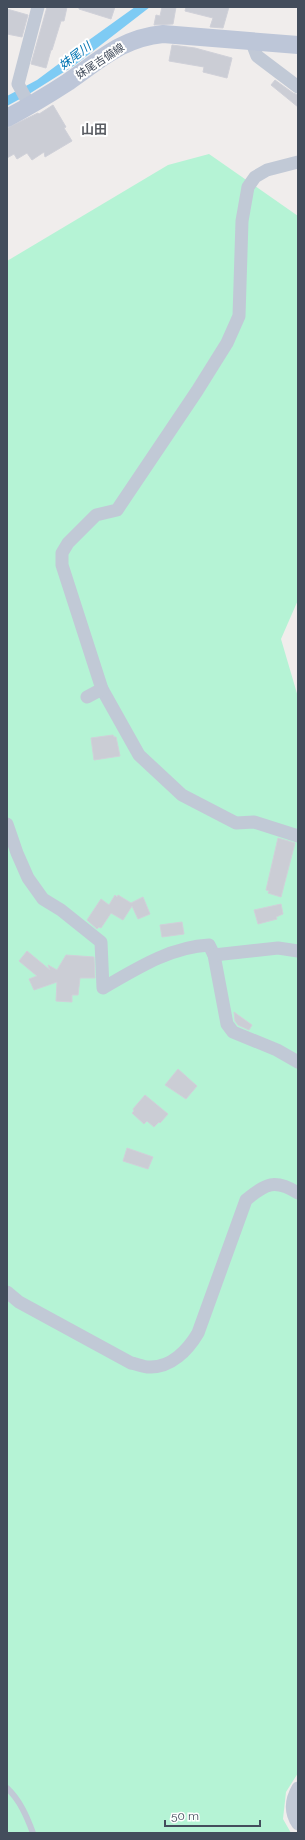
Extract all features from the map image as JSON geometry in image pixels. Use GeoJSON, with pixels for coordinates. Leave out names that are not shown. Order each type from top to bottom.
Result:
{"type":"FeatureCollection","features":[{"type":"Feature","properties":{"kind":"main road","name":"妹尾吉備線"},"geometry":{"type":"LineString","coordinates":[[7,118],[28,104],[69,81],[106,54],[120,46],[144,37],[163,34],[298,45]]}},
{"type":"Feature","properties":{"kind":"street"},"geometry":{"type":"LineString","coordinates":[[28,104],[15,87],[38,7]]}},
{"type":"Feature","properties":{"kind":"street"},"geometry":{"type":"LineString","coordinates":[[252,42],[258,56],[298,87]]}},
{"type":"Feature","properties":{"kind":"street"},"geometry":{"type":"LineString","coordinates":[[298,162],[267,170],[255,177],[248,187],[242,221],[239,316],[223,349],[197,391],[117,510],[96,515],[68,543],[62,553],[62,565],[102,689],[139,755],[182,796],[236,823],[254,822],[298,836]]}},
{"type":"Feature","properties":{"kind":"street"},"geometry":{"type":"LineString","coordinates":[[87,697],[102,689]]}},
{"type":"Feature","properties":{"kind":"street"},"geometry":{"type":"LineString","coordinates":[[7,824],[17,854],[28,878],[43,900],[61,910],[101,942],[103,988],[158,957],[197,945],[209,945],[214,955],[227,1024],[233,1032],[277,1050],[298,1062]]}},
{"type":"Feature","properties":{"kind":"street"},"geometry":{"type":"LineString","coordinates":[[214,955],[278,948],[298,952]]}},
{"type":"Feature","properties":{"kind":"street"},"geometry":{"type":"LineString","coordinates":[[7,1292],[19,1302],[131,1363],[149,1368],[163,1365],[176,1358],[190,1347],[198,1333],[246,1200],[255,1192],[266,1186],[280,1184],[298,1193]]}},
{"type":"Feature","properties":{"kind":"street"},"geometry":{"type":"LineString","coordinates":[[298,1788],[293,1797],[292,1815],[298,1824]]}},
{"type":"Feature","properties":{"kind":"lane"},"geometry":{"type":"LineString","coordinates":[[7,1788],[13,1794],[27,1818],[33,1833]]}},
{"type":"Feature","properties":{"kind":"green space"},"geometry":{"type":"Polygon","coordinates":[[[209,154],[298,216],[298,600],[281,639],[298,697],[298,1773],[286,1792],[283,1819],[291,1833],[7,1833],[7,261],[168,165],[209,154]]]}},
{"type":"Feature","properties":{"kind":"water","name":"妹尾川"},"geometry":{"type":"Polygon","coordinates":[[[135,7],[150,7],[75,65],[7,106],[7,96],[37,80],[135,7]]]}},
{"type":"Feature","properties":{"kind":"building"},"geometry":{"type":"Polygon","coordinates":[[[47,7],[67,7],[64,21],[61,21],[46,68],[31,64],[47,7]]]}},
{"type":"Feature","properties":{"kind":"building"},"geometry":{"type":"Polygon","coordinates":[[[79,7],[115,7],[111,19],[79,9],[79,7]]]}},
{"type":"Feature","properties":{"kind":"building"},"geometry":{"type":"Polygon","coordinates":[[[162,7],[176,7],[173,24],[154,25],[156,15],[160,16],[162,7]]]}},
{"type":"Feature","properties":{"kind":"building"},"geometry":{"type":"Polygon","coordinates":[[[186,7],[229,7],[223,28],[210,27],[213,18],[185,11],[186,7]]]}},
{"type":"Feature","properties":{"kind":"building"},"geometry":{"type":"Polygon","coordinates":[[[7,9],[28,15],[22,37],[7,34],[7,9]]]}},
{"type":"Feature","properties":{"kind":"building"},"geometry":{"type":"Polygon","coordinates":[[[172,45],[195,48],[232,58],[227,78],[203,72],[204,67],[169,61],[172,45]]]}},
{"type":"Feature","properties":{"kind":"building"},"geometry":{"type":"Polygon","coordinates":[[[275,80],[298,95],[298,107],[271,85],[275,80]]]}},
{"type":"Feature","properties":{"kind":"building"},"geometry":{"type":"Polygon","coordinates":[[[53,105],[66,127],[64,128],[72,141],[45,157],[44,152],[32,160],[27,153],[17,159],[14,154],[7,158],[7,128],[38,113],[39,114],[53,105]]]}},
{"type":"Feature","properties":{"kind":"building"},"geometry":{"type":"Polygon","coordinates":[[[113,735],[116,737],[120,756],[94,760],[91,738],[113,735]]]}},
{"type":"Feature","properties":{"kind":"building"},"geometry":{"type":"Polygon","coordinates":[[[278,838],[295,843],[281,897],[268,893],[269,891],[266,890],[278,838]]]}},
{"type":"Feature","properties":{"kind":"building"},"geometry":{"type":"Polygon","coordinates":[[[115,895],[117,897],[118,895],[131,903],[143,897],[150,914],[138,919],[132,906],[123,920],[111,913],[101,928],[99,927],[97,929],[87,920],[101,899],[109,905],[115,895]]]}},
{"type":"Feature","properties":{"kind":"building"},"geometry":{"type":"Polygon","coordinates":[[[281,904],[283,914],[276,917],[277,919],[258,924],[254,910],[281,904]]]}},
{"type":"Feature","properties":{"kind":"building"},"geometry":{"type":"Polygon","coordinates":[[[182,922],[184,934],[162,937],[160,925],[182,922]]]}},
{"type":"Feature","properties":{"kind":"building"},"geometry":{"type":"Polygon","coordinates":[[[27,951],[50,970],[48,965],[57,970],[66,955],[94,957],[95,978],[80,978],[78,995],[72,995],[72,1002],[56,1001],[57,982],[34,990],[29,979],[37,976],[19,961],[27,951]]]}},
{"type":"Feature","properties":{"kind":"building"},"geometry":{"type":"Polygon","coordinates":[[[234,1012],[252,1025],[249,1030],[238,1025],[235,1021],[234,1012]]]}},
{"type":"Feature","properties":{"kind":"building"},"geometry":{"type":"Polygon","coordinates":[[[178,1069],[197,1086],[186,1099],[165,1085],[178,1069]]]}},
{"type":"Feature","properties":{"kind":"building"},"geometry":{"type":"Polygon","coordinates":[[[145,1095],[168,1114],[154,1127],[147,1121],[144,1124],[132,1113],[134,1111],[133,1109],[145,1095]]]}},
{"type":"Feature","properties":{"kind":"building"},"geometry":{"type":"Polygon","coordinates":[[[127,1148],[153,1157],[148,1169],[123,1161],[127,1148]]]}},
{"type":"Feature","properties":{"kind":"district","name":"山田"},"geometry":{"type":"Point","coordinates":[94,129]}}]}
